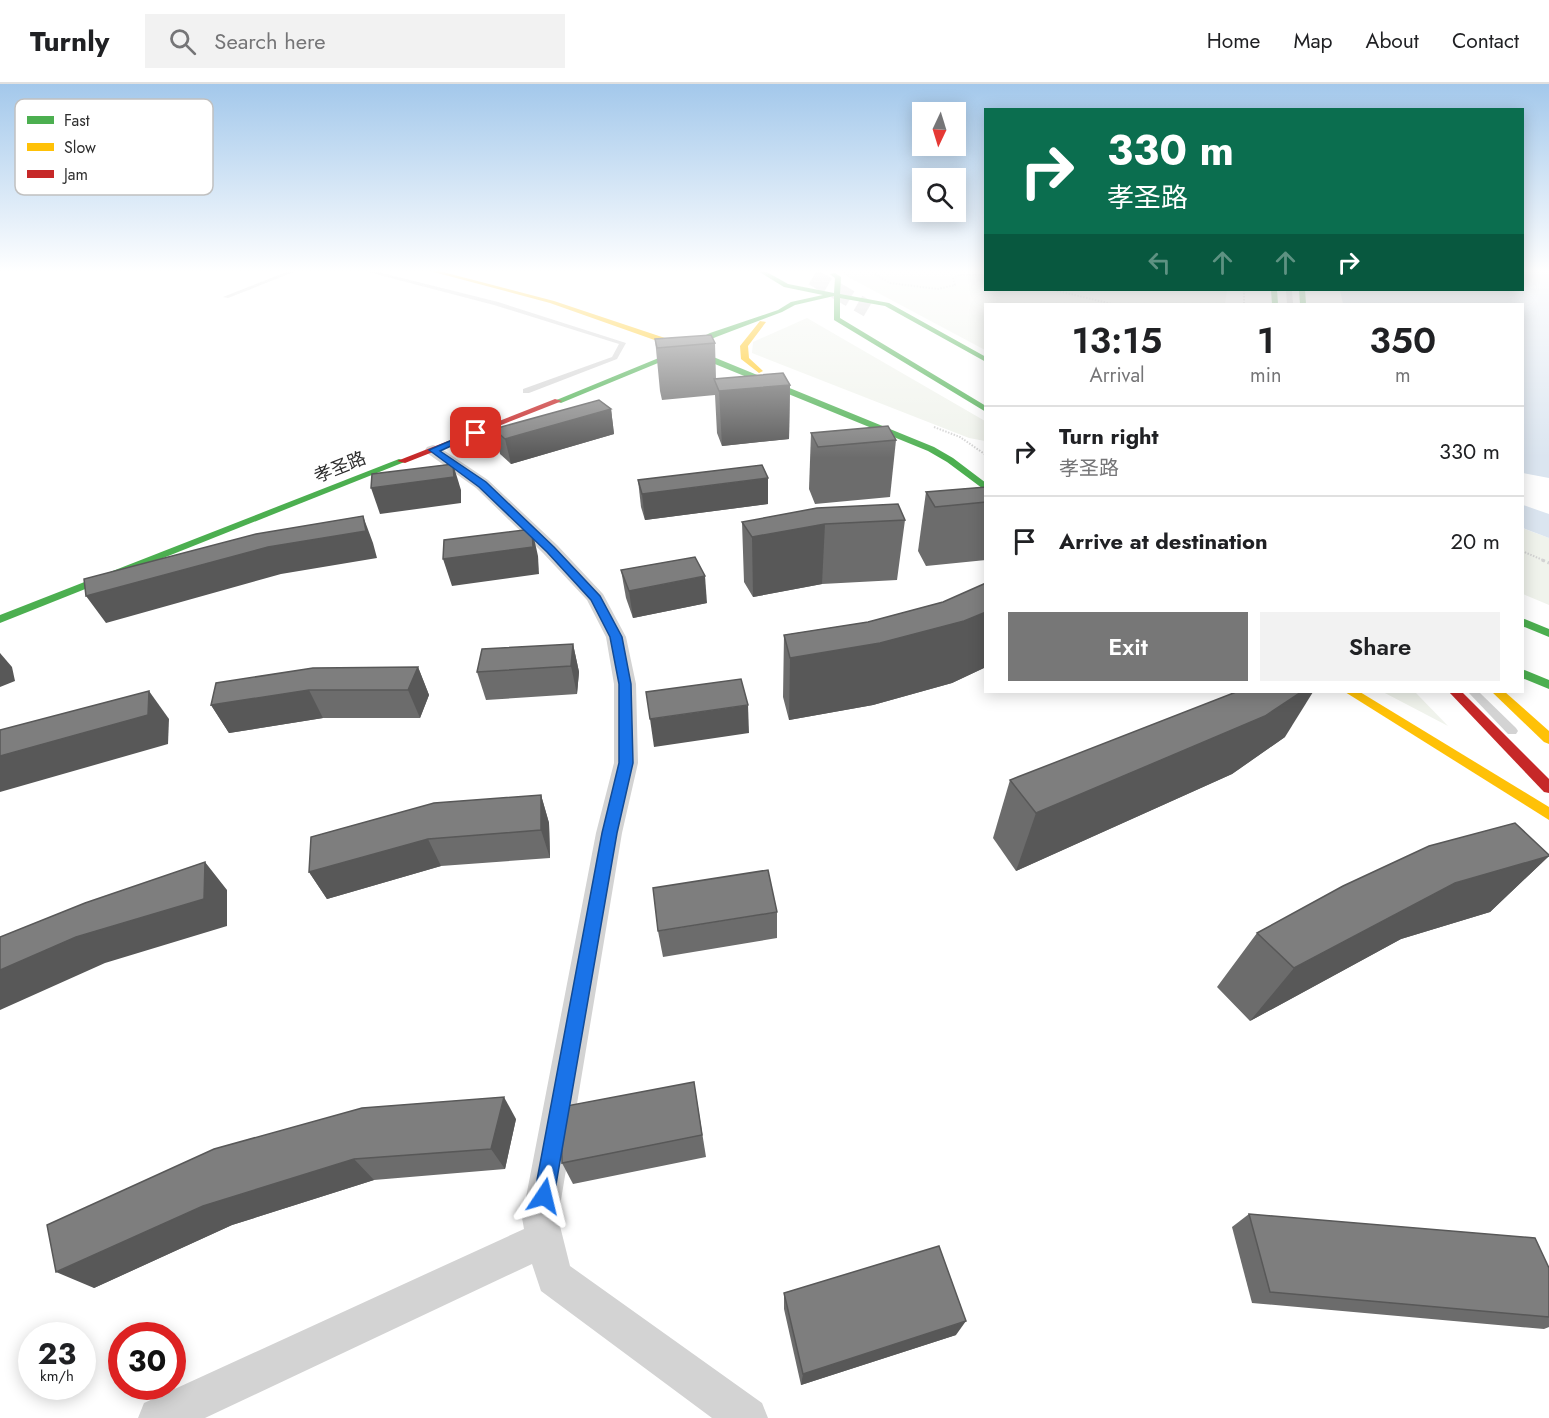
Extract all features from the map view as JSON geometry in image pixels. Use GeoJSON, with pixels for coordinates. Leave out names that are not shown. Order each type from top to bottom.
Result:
{"type":"FeatureCollection","features":[{"type":"Feature","properties":{"kind":"main road"},"geometry":{"type":"LineString","coordinates":[[643,333],[693,346],[708,358],[931,449],[950,460],[984,486]]}},
{"type":"Feature","properties":{"kind":"main road"},"geometry":{"type":"LineString","coordinates":[[663,333],[942,445],[984,479]]}},
{"type":"Feature","properties":{"kind":"main road","name":"孝圣路"},"geometry":{"type":"LineString","coordinates":[[0,612],[664,354],[693,346],[718,333]]}},
{"type":"Feature","properties":{"kind":"main road","name":"孝圣路"},"geometry":{"type":"LineString","coordinates":[[0,620],[730,333]]}},
{"type":"Feature","properties":{"kind":"main road"},"geometry":{"type":"LineString","coordinates":[[753,333],[744,345],[745,359],[759,370]]}},
{"type":"Feature","properties":{"kind":"main road"},"geometry":{"type":"LineString","coordinates":[[859,333],[984,410]]}},
{"type":"Feature","properties":{"kind":"main road"},"geometry":{"type":"LineString","coordinates":[[913,333],[984,372]]}},
{"type":"Feature","properties":{"kind":"main road"},"geometry":{"type":"LineString","coordinates":[[939,333],[984,359]]}},
{"type":"Feature","properties":{"kind":"main road"},"geometry":{"type":"LineString","coordinates":[[1524,611],[1549,620]]}},
{"type":"Feature","properties":{"kind":"main road"},"geometry":{"type":"LineString","coordinates":[[1524,622],[1549,633]]}},
{"type":"Feature","properties":{"kind":"main road"},"geometry":{"type":"LineString","coordinates":[[1524,669],[1549,679]]}},
{"type":"Feature","properties":{"kind":"main road"},"geometry":{"type":"LineString","coordinates":[[1524,674],[1549,685]]}},
{"type":"Feature","properties":{"kind":"main road"},"geometry":{"type":"LineString","coordinates":[[1353,693],[1549,814]]}},
{"type":"Feature","properties":{"kind":"main road"},"geometry":{"type":"LineString","coordinates":[[1456,693],[1549,788]]}},
{"type":"Feature","properties":{"kind":"main road"},"geometry":{"type":"LineString","coordinates":[[1500,694],[1549,739]]}},
{"type":"Feature","properties":{"kind":"street"},"geometry":{"type":"LineString","coordinates":[[433,450],[482,484],[550,549],[596,598],[616,637],[625,684],[626,763],[609,833],[540,1218],[554,1278],[747,1418]]}},
{"type":"Feature","properties":{"kind":"street"},"geometry":{"type":"LineString","coordinates":[[159,1418],[545,1239]]}},
{"type":"Feature","properties":{"kind":"lane"},"geometry":{"type":"LineString","coordinates":[[526,391],[615,358],[623,343],[593,333]]}},
{"type":"Feature","properties":{"kind":"lane"},"geometry":{"type":"LineString","coordinates":[[1474,693],[1524,743]]}},
{"type":"Feature","properties":{"kind":"path"},"geometry":{"type":"LineString","coordinates":[[1524,552],[1549,563]]}},
{"type":"Feature","properties":{"kind":"shaded area"},"geometry":{"type":"Polygon","coordinates":[[[773,333],[833,333],[984,420],[984,441],[969,438],[752,353],[753,342],[773,333]]]}},
{"type":"Feature","properties":{"kind":"shaded area"},"geometry":{"type":"Polygon","coordinates":[[[954,333],[984,333],[984,349],[954,333]]]}},
{"type":"Feature","properties":{"kind":"shaded area"},"geometry":{"type":"Polygon","coordinates":[[[1524,333],[1549,333],[1549,478],[1524,473],[1524,333]]]}},
{"type":"Feature","properties":{"kind":"shaded area"},"geometry":{"type":"Polygon","coordinates":[[[1524,505],[1549,514],[1549,538],[1524,528],[1524,505]]]}},
{"type":"Feature","properties":{"kind":"shaded area"},"geometry":{"type":"Polygon","coordinates":[[[1524,529],[1549,538],[1549,605],[1524,594],[1524,529]]]}},
{"type":"Feature","properties":{"kind":"shaded area"},"geometry":{"type":"Polygon","coordinates":[[[1385,693],[1416,693],[1448,726],[1385,693]]]}},
{"type":"Feature","properties":{"kind":"building"},"geometry":{"type":"Polygon","coordinates":[[[711,335],[715,343],[657,348],[655,339],[711,335]]]}},
{"type":"Feature","properties":{"kind":"building"},"geometry":{"type":"Polygon","coordinates":[[[783,373],[790,385],[719,391],[714,379],[783,373]]]}},
{"type":"Feature","properties":{"kind":"building"},"geometry":{"type":"Polygon","coordinates":[[[599,400],[611,409],[505,439],[494,429],[599,400]]]}},
{"type":"Feature","properties":{"kind":"building"},"geometry":{"type":"Polygon","coordinates":[[[888,426],[896,440],[818,447],[811,433],[888,426]]]}},
{"type":"Feature","properties":{"kind":"building"},"geometry":{"type":"Polygon","coordinates":[[[453,464],[454,477],[371,488],[372,474],[453,464]]]}},
{"type":"Feature","properties":{"kind":"building"},"geometry":{"type":"Polygon","coordinates":[[[762,465],[768,478],[642,494],[638,480],[762,465]]]}},
{"type":"Feature","properties":{"kind":"building"},"geometry":{"type":"Polygon","coordinates":[[[984,487],[984,502],[935,507],[926,492],[984,487]]]}},
{"type":"Feature","properties":{"kind":"building"},"geometry":{"type":"Polygon","coordinates":[[[898,504],[905,520],[825,524],[752,537],[742,522],[817,508],[898,504]]]}},
{"type":"Feature","properties":{"kind":"building"},"geometry":{"type":"Polygon","coordinates":[[[363,516],[366,531],[268,547],[86,596],[84,579],[256,534],[363,516]]]}},
{"type":"Feature","properties":{"kind":"building"},"geometry":{"type":"Polygon","coordinates":[[[532,529],[533,547],[443,559],[444,540],[532,529]]]}},
{"type":"Feature","properties":{"kind":"building"},"geometry":{"type":"Polygon","coordinates":[[[695,557],[705,576],[629,591],[621,570],[695,557]]]}},
{"type":"Feature","properties":{"kind":"building"},"geometry":{"type":"Polygon","coordinates":[[[984,584],[984,613],[964,621],[880,643],[790,658],[784,635],[868,622],[943,602],[984,584]]]}},
{"type":"Feature","properties":{"kind":"building"},"geometry":{"type":"Polygon","coordinates":[[[573,644],[571,666],[477,672],[482,649],[573,644]]]}},
{"type":"Feature","properties":{"kind":"building"},"geometry":{"type":"Polygon","coordinates":[[[418,667],[408,690],[309,690],[211,705],[216,683],[313,668],[418,667]]]}},
{"type":"Feature","properties":{"kind":"building"},"geometry":{"type":"Polygon","coordinates":[[[741,679],[748,705],[650,719],[646,692],[741,679]]]}},
{"type":"Feature","properties":{"kind":"building"},"geometry":{"type":"Polygon","coordinates":[[[149,691],[148,715],[0,756],[0,730],[149,691]]]}},
{"type":"Feature","properties":{"kind":"building"},"geometry":{"type":"Polygon","coordinates":[[[1233,693],[1300,693],[1265,716],[1036,813],[1010,780],[1233,693]]]}},
{"type":"Feature","properties":{"kind":"building"},"geometry":{"type":"Polygon","coordinates":[[[541,795],[541,830],[428,839],[309,872],[311,837],[434,803],[541,795]]]}},
{"type":"Feature","properties":{"kind":"building"},"geometry":{"type":"Polygon","coordinates":[[[1515,823],[1549,856],[1455,883],[1294,968],[1257,933],[1343,886],[1429,846],[1515,823]]]}},
{"type":"Feature","properties":{"kind":"building"},"geometry":{"type":"Polygon","coordinates":[[[205,862],[204,899],[76,937],[0,970],[0,937],[85,903],[205,862]]]}},
{"type":"Feature","properties":{"kind":"building"},"geometry":{"type":"Polygon","coordinates":[[[768,870],[777,912],[658,931],[653,888],[768,870]]]}},
{"type":"Feature","properties":{"kind":"building"},"geometry":{"type":"Polygon","coordinates":[[[694,1082],[702,1135],[562,1163],[561,1107],[694,1082]]]}},
{"type":"Feature","properties":{"kind":"building"},"geometry":{"type":"Polygon","coordinates":[[[504,1097],[491,1149],[354,1159],[203,1206],[56,1272],[47,1225],[214,1149],[362,1108],[504,1097]]]}},
{"type":"Feature","properties":{"kind":"building"},"geometry":{"type":"Polygon","coordinates":[[[1249,1214],[1535,1238],[1549,1268],[1549,1317],[1270,1292],[1249,1214]]]}},
{"type":"Feature","properties":{"kind":"building"},"geometry":{"type":"Polygon","coordinates":[[[939,1246],[966,1321],[803,1374],[784,1293],[939,1246]]]}},
{"type":"Feature","properties":{"kind":"traffic: fast"},"geometry":{"type":"LineString","coordinates":[[558,401],[669,357],[718,333]]}},
{"type":"Feature","properties":{"kind":"traffic: fast"},"geometry":{"type":"LineString","coordinates":[[859,333],[984,409]]}},
{"type":"Feature","properties":{"kind":"traffic: fast"},"geometry":{"type":"LineString","coordinates":[[939,333],[984,359]]}},
{"type":"Feature","properties":{"kind":"traffic: fast"},"geometry":{"type":"LineString","coordinates":[[693,346],[708,358],[931,449],[950,460],[984,486]]}},
{"type":"Feature","properties":{"kind":"traffic: fast"},"geometry":{"type":"LineString","coordinates":[[0,619],[402,461]]}},
{"type":"Feature","properties":{"kind":"traffic: fast"},"geometry":{"type":"LineString","coordinates":[[1524,622],[1549,633]]}},
{"type":"Feature","properties":{"kind":"traffic: fast"},"geometry":{"type":"LineString","coordinates":[[1524,674],[1549,685]]}},
{"type":"Feature","properties":{"kind":"traffic: slow"},"geometry":{"type":"LineString","coordinates":[[643,333],[666,341],[693,346]]}},
{"type":"Feature","properties":{"kind":"traffic: slow"},"geometry":{"type":"LineString","coordinates":[[754,333],[744,346],[745,359],[759,371]]}},
{"type":"Feature","properties":{"kind":"traffic: slow"},"geometry":{"type":"LineString","coordinates":[[1353,693],[1549,814]]}},
{"type":"Feature","properties":{"kind":"traffic: slow"},"geometry":{"type":"LineString","coordinates":[[1499,693],[1549,739]]}},
{"type":"Feature","properties":{"kind":"traffic: jam"},"geometry":{"type":"LineString","coordinates":[[402,461],[558,401]]}},
{"type":"Feature","properties":{"kind":"traffic: jam"},"geometry":{"type":"LineString","coordinates":[[1456,693],[1549,788]]}},
{"type":"Feature","properties":{"kind":"route"},"geometry":{"type":"LineString","coordinates":[[476,433],[433,450],[441,458],[482,484],[550,549],[596,598],[616,637],[625,684],[626,763],[609,833],[544,1196]]}}]}
